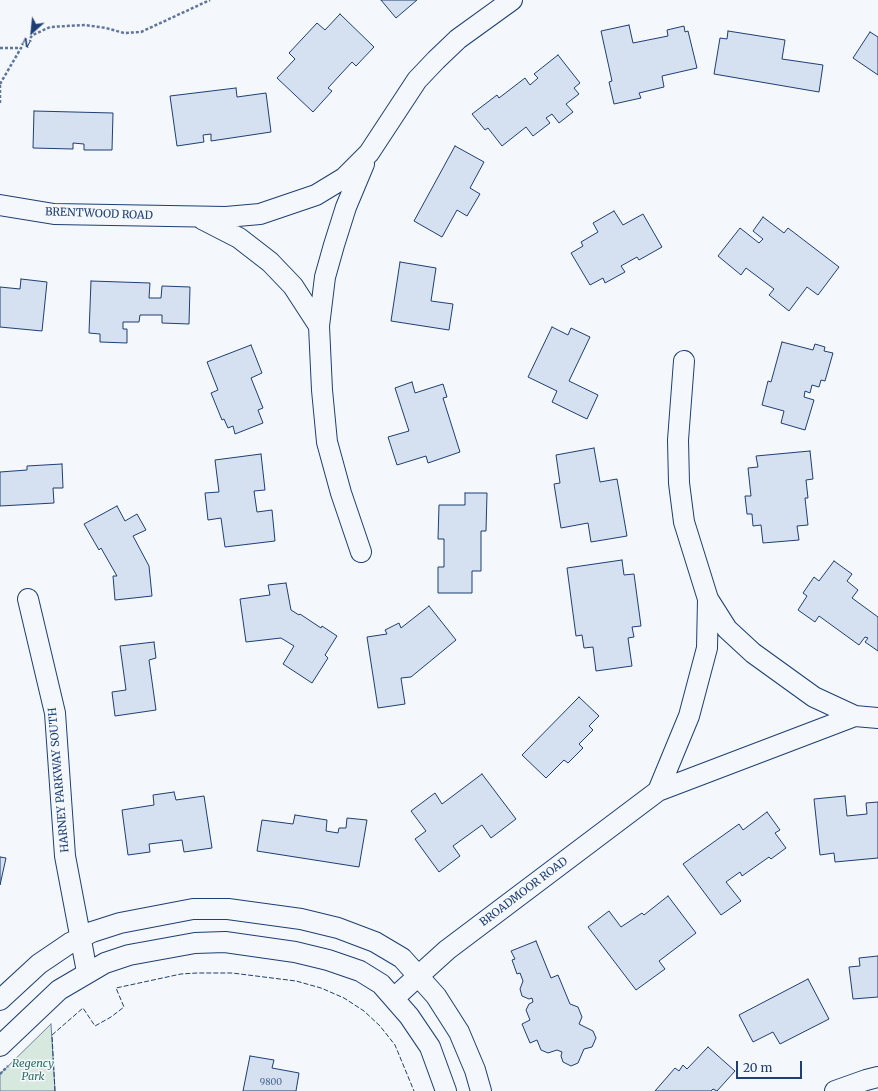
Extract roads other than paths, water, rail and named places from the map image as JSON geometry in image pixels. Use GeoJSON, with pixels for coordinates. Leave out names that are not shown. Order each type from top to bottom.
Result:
{"type":"FeatureCollection","features":[{"type":"Feature","properties":{"kind":"street","name":"BRENTWOOD ROAD"},"geometry":{"type":"LineString","coordinates":[[360,552],[341,494],[327,442],[322,390],[319,326],[325,277],[346,207],[369,153],[418,80],[458,39],[512,0]]}},
{"type":"Feature","properties":{"kind":"street","name":"BRENTWOOD ROAD"},"geometry":{"type":"LineString","coordinates":[[0,205],[54,214],[226,217],[260,214],[288,206],[316,195],[344,178],[369,153]]}},
{"type":"Feature","properties":{"kind":"street","name":"BRENTWOOD ROAD"},"geometry":{"type":"LineString","coordinates":[[199,217],[239,238],[270,262],[293,286],[319,326]]}},
{"type":"Feature","properties":{"kind":"street","name":"BROADMOOR ROAD"},"geometry":{"type":"LineString","coordinates":[[684,361],[678,440],[679,483],[684,522],[708,600],[727,629],[753,654],[814,697],[855,716],[878,718]]}},
{"type":"Feature","properties":{"kind":"street","name":"HARNEY PARKWAY SOUTH"},"geometry":{"type":"LineString","coordinates":[[28,599],[55,713],[65,856],[87,972]]}},
{"type":"Feature","properties":{"kind":"street","name":"BROADMOOR ROAD"},"geometry":{"type":"LineString","coordinates":[[658,791],[677,748],[699,682],[707,648],[708,600]]}},
{"type":"Feature","properties":{"kind":"street","name":"BROADMOOR ROAD"},"geometry":{"type":"LineString","coordinates":[[394,998],[447,950],[658,791],[855,716]]}},
{"type":"Feature","properties":{"kind":"street"},"geometry":{"type":"LineString","coordinates":[[0,1000],[39,964],[92,932],[120,923],[193,909],[228,909],[301,919],[338,928],[375,942],[402,958],[419,975],[436,996],[460,1032],[475,1070],[481,1091]]}},
{"type":"Feature","properties":{"kind":"street"},"geometry":{"type":"LineString","coordinates":[[0,1046],[59,990],[87,972],[105,963],[129,955],[195,943],[225,942],[295,952],[328,960],[360,971],[381,984],[409,1016],[430,1047],[446,1091]]}},
{"type":"Feature","properties":{"kind":"street"},"geometry":{"type":"LineString","coordinates":[[835,1091],[878,1077]]}},
{"type":"Feature","properties":{"kind":"park label","name":"Regency Park"},"geometry":{"type":"Point","coordinates":[33,1070]}}]}
